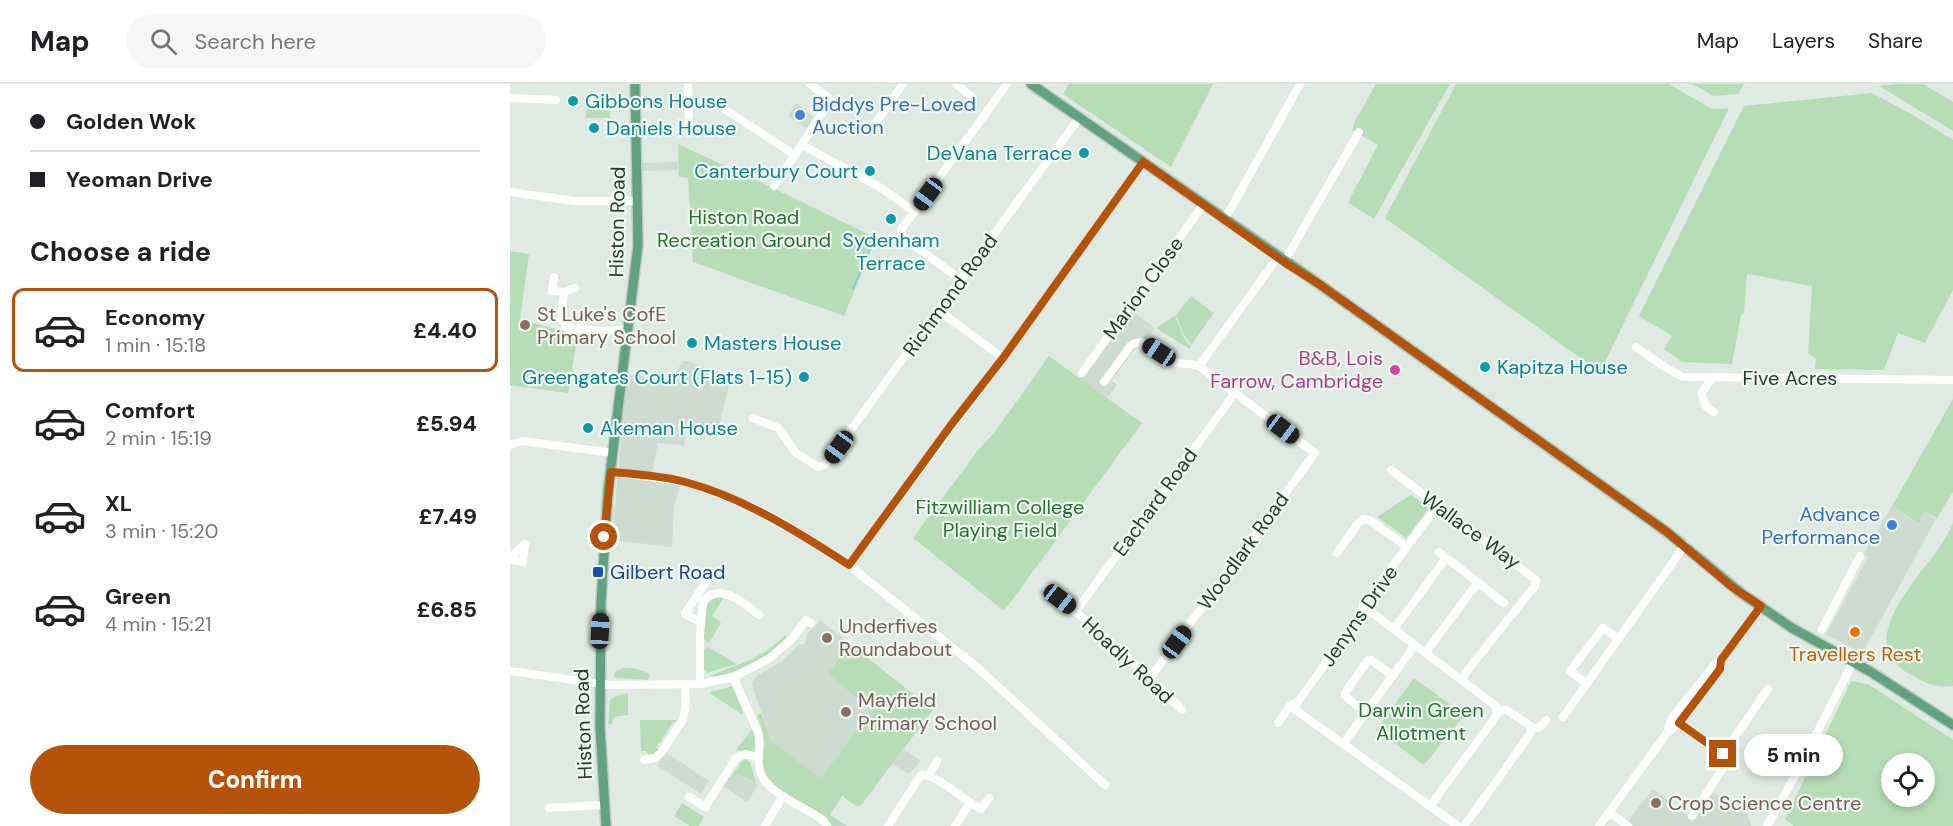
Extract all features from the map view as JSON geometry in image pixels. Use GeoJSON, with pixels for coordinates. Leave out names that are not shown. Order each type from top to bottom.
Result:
{"type":"FeatureCollection","features":[{"type":"Feature","properties":{"kind":"main road","name":"Histon Road"},"geometry":{"type":"LineString","coordinates":[[606,826],[599,684],[601,602],[606,520],[638,245],[635,84]]}},
{"type":"Feature","properties":{"kind":"main road"},"geometry":{"type":"LineString","coordinates":[[1030,84],[1281,260],[1319,284],[1685,545],[1732,587],[1792,628],[1925,705],[1953,725]]}},
{"type":"Feature","properties":{"kind":"street"},"geometry":{"type":"LineString","coordinates":[[688,84],[689,130]]}},
{"type":"Feature","properties":{"kind":"street"},"geometry":{"type":"LineString","coordinates":[[774,186],[831,100],[810,84]]}},
{"type":"Feature","properties":{"kind":"street"},"geometry":{"type":"LineString","coordinates":[[872,128],[903,84]]}},
{"type":"Feature","properties":{"kind":"street"},"geometry":{"type":"LineString","coordinates":[[956,84],[970,96]]}},
{"type":"Feature","properties":{"kind":"street"},"geometry":{"type":"LineString","coordinates":[[961,279],[903,237],[901,230],[1007,84]]}},
{"type":"Feature","properties":{"kind":"street"},"geometry":{"type":"LineString","coordinates":[[1225,219],[1300,84]]}},
{"type":"Feature","properties":{"kind":"street"},"geometry":{"type":"LineString","coordinates":[[510,98],[556,100]]}},
{"type":"Feature","properties":{"kind":"street"},"geometry":{"type":"LineString","coordinates":[[726,110],[795,155]]}},
{"type":"Feature","properties":{"kind":"street","name":"Richmond Road"},"geometry":{"type":"LineString","coordinates":[[753,418],[778,428],[795,452],[818,467],[825,465],[1079,118]]}},
{"type":"Feature","properties":{"kind":"street"},"geometry":{"type":"LineString","coordinates":[[1199,366],[1281,260],[1359,132]]}},
{"type":"Feature","properties":{"kind":"street"},"geometry":{"type":"LineString","coordinates":[[802,146],[881,188],[915,212]]}},
{"type":"Feature","properties":{"kind":"street"},"geometry":{"type":"LineString","coordinates":[[849,565],[1003,358],[1143,162]]}},
{"type":"Feature","properties":{"kind":"street"},"geometry":{"type":"LineString","coordinates":[[510,192],[574,201],[637,201]]}},
{"type":"Feature","properties":{"kind":"street","name":"Marion Close"},"geometry":{"type":"LineString","coordinates":[[1082,373],[1204,204]]}},
{"type":"Feature","properties":{"kind":"street"},"geometry":{"type":"LineString","coordinates":[[554,277],[552,291],[564,292],[575,288]]}},
{"type":"Feature","properties":{"kind":"street"},"geometry":{"type":"LineString","coordinates":[[564,292],[561,318],[566,327],[603,331],[627,329]]}},
{"type":"Feature","properties":{"kind":"street"},"geometry":{"type":"LineString","coordinates":[[938,310],[1003,358]]}},
{"type":"Feature","properties":{"kind":"street"},"geometry":{"type":"LineString","coordinates":[[1104,382],[1131,345],[1137,342],[1145,343],[1175,362],[1199,366],[1235,393]]}},
{"type":"Feature","properties":{"kind":"street","name":"Five Acres"},"geometry":{"type":"LineString","coordinates":[[1636,347],[1666,368],[1683,376],[1953,380]]}},
{"type":"Feature","properties":{"kind":"street"},"geometry":{"type":"LineString","coordinates":[[1712,378],[1701,394],[1706,406],[1714,412]]}},
{"type":"Feature","properties":{"kind":"street","name":"Woodlark Road"},"geometry":{"type":"LineString","coordinates":[[1150,678],[1316,453],[1235,393]]}},
{"type":"Feature","properties":{"kind":"street","name":"Eachard Road"},"geometry":{"type":"LineString","coordinates":[[1076,611],[1235,393]]}},
{"type":"Feature","properties":{"kind":"street"},"geometry":{"type":"LineString","coordinates":[[510,446],[517,442],[527,442],[613,453]]}},
{"type":"Feature","properties":{"kind":"street","name":"Wallace Way"},"geometry":{"type":"LineString","coordinates":[[1392,470],[1536,580],[1535,586],[1466,672],[1463,680]]}},
{"type":"Feature","properties":{"kind":"street"},"geometry":{"type":"LineString","coordinates":[[611,472],[681,481],[728,497],[785,524],[849,565],[978,668],[1105,784]]}},
{"type":"Feature","properties":{"kind":"street","name":"Jenyns Drive"},"geometry":{"type":"LineString","coordinates":[[1278,723],[1290,706],[1297,703],[1362,613],[1363,606],[1437,506]]}},
{"type":"Feature","properties":{"kind":"street"},"geometry":{"type":"LineString","coordinates":[[1337,553],[1358,523],[1364,519],[1371,521],[1407,547]]}},
{"type":"Feature","properties":{"kind":"street"},"geometry":{"type":"LineString","coordinates":[[1563,717],[1685,545]]}},
{"type":"Feature","properties":{"kind":"street"},"geometry":{"type":"LineString","coordinates":[[1439,552],[1504,603]]}},
{"type":"Feature","properties":{"kind":"street"},"geometry":{"type":"LineString","coordinates":[[1822,629],[1860,556]]}},
{"type":"Feature","properties":{"kind":"street"},"geometry":{"type":"LineString","coordinates":[[1394,629],[1446,558]]}},
{"type":"Feature","properties":{"kind":"street"},"geometry":{"type":"LineString","coordinates":[[700,622],[685,614],[706,582]]}},
{"type":"Feature","properties":{"kind":"street"},"geometry":{"type":"LineString","coordinates":[[1426,652],[1478,582]]}},
{"type":"Feature","properties":{"kind":"street","name":"Hoadly Road"},"geometry":{"type":"LineString","coordinates":[[1046,588],[1076,611],[1182,710]]}},
{"type":"Feature","properties":{"kind":"street"},"geometry":{"type":"LineString","coordinates":[[700,684],[700,622],[703,601],[719,592],[729,595],[759,615]]}},
{"type":"Feature","properties":{"kind":"street"},"geometry":{"type":"LineString","coordinates":[[1363,606],[1463,680],[1496,706],[1498,711],[1430,806]]}},
{"type":"Feature","properties":{"kind":"street"},"geometry":{"type":"LineString","coordinates":[[1599,826],[1716,663],[1721,660],[1761,606]]}},
{"type":"Feature","properties":{"kind":"street"},"geometry":{"type":"LineString","coordinates":[[510,671],[599,684],[700,684],[734,677],[770,658],[792,639],[806,620],[811,623]]}},
{"type":"Feature","properties":{"kind":"street"},"geometry":{"type":"LineString","coordinates":[[1587,684],[1570,671],[1602,628],[1619,639]]}},
{"type":"Feature","properties":{"kind":"street"},"geometry":{"type":"LineString","coordinates":[[1343,744],[1415,645]]}},
{"type":"Feature","properties":{"kind":"street"},"geometry":{"type":"LineString","coordinates":[[1366,713],[1345,696],[1345,693],[1368,660],[1393,676]]}},
{"type":"Feature","properties":{"kind":"street"},"geometry":{"type":"LineString","coordinates":[[1767,826],[1853,662]]}},
{"type":"Feature","properties":{"kind":"street"},"geometry":{"type":"LineString","coordinates":[[734,677],[758,733],[757,758],[760,773],[783,796],[818,817],[827,826]]}},
{"type":"Feature","properties":{"kind":"street"},"geometry":{"type":"LineString","coordinates":[[644,760],[655,758],[662,753],[683,719],[686,705],[685,685]]}},
{"type":"Feature","properties":{"kind":"street"},"geometry":{"type":"LineString","coordinates":[[1723,754],[1768,689]]}},
{"type":"Feature","properties":{"kind":"street"},"geometry":{"type":"LineString","coordinates":[[1290,706],[1458,826]]}},
{"type":"Feature","properties":{"kind":"street"},"geometry":{"type":"LineString","coordinates":[[1464,826],[1530,734],[1529,725],[1507,710],[1498,711]]}},
{"type":"Feature","properties":{"kind":"street"},"geometry":{"type":"LineString","coordinates":[[1531,729],[1540,727],[1546,720]]}},
{"type":"Feature","properties":{"kind":"street"},"geometry":{"type":"LineString","coordinates":[[1676,721],[1723,754],[1726,763],[1692,816]]}},
{"type":"Feature","properties":{"kind":"street"},"geometry":{"type":"LineString","coordinates":[[689,797],[705,807],[736,758],[745,754],[757,758]]}},
{"type":"Feature","properties":{"kind":"street"},"geometry":{"type":"LineString","coordinates":[[929,775],[937,761]]}},
{"type":"Feature","properties":{"kind":"street"},"geometry":{"type":"LineString","coordinates":[[888,826],[921,775],[929,775],[981,809],[989,798]]}},
{"type":"Feature","properties":{"kind":"street"},"geometry":{"type":"LineString","coordinates":[[765,826],[783,796]]}},
{"type":"Feature","properties":{"kind":"street"},"geometry":{"type":"LineString","coordinates":[[955,826],[970,803]]}},
{"type":"Feature","properties":{"kind":"street"},"geometry":{"type":"LineString","coordinates":[[549,808],[604,805]]}},
{"type":"Feature","properties":{"kind":"street"},"geometry":{"type":"LineString","coordinates":[[1610,813],[1628,826]]}},
{"type":"Feature","properties":{"kind":"shaded area","name":"Biddys Pre-Loved Auction"},"geometry":{"type":"Polygon","coordinates":[[[796,103],[814,117],[807,128],[788,116],[796,103]]]}},
{"type":"Feature","properties":{"kind":"shaded area"},"geometry":{"type":"Polygon","coordinates":[[[678,162],[678,170],[641,171],[641,163],[678,162]]]}},
{"type":"Feature","properties":{"kind":"shaded area"},"geometry":{"type":"Polygon","coordinates":[[[1131,310],[1155,328],[1136,346],[1112,381],[1117,385],[1107,398],[1080,379],[1131,310]]]}},
{"type":"Feature","properties":{"kind":"shaded area"},"geometry":{"type":"Polygon","coordinates":[[[683,361],[732,374],[718,430],[687,422],[684,445],[658,443],[651,477],[681,481],[674,507],[672,547],[612,540],[627,376],[635,374],[665,382],[674,375],[683,361]]]}},
{"type":"Feature","properties":{"kind":"shaded area"},"geometry":{"type":"Polygon","coordinates":[[[1892,506],[1917,523],[1924,512],[1936,519],[1862,654],[1826,634],[1868,557],[1864,554],[1892,506]]]}},
{"type":"Feature","properties":{"kind":"shaded area","name":"Mayfield Primary School"},"geometry":{"type":"Polygon","coordinates":[[[820,620],[933,710],[903,749],[920,760],[918,765],[909,774],[892,764],[861,805],[856,806],[772,742],[752,685],[754,678],[782,661],[799,645],[804,644],[807,635],[820,620]]]}},
{"type":"Feature","properties":{"kind":"shaded area"},"geometry":{"type":"Polygon","coordinates":[[[665,752],[709,781],[701,794],[658,766],[665,752]]]}},
{"type":"Feature","properties":{"kind":"shaded area"},"geometry":{"type":"Polygon","coordinates":[[[737,774],[758,785],[747,802],[723,786],[729,778],[733,780],[737,774]]]}},
{"type":"Feature","properties":{"kind":"shaded area","name":"Crop Science Centre"},"geometry":{"type":"Polygon","coordinates":[[[1653,789],[1693,818],[1713,792],[1747,813],[1751,826],[1633,826],[1627,822],[1653,789]]]}},
{"type":"Feature","properties":{"kind":"green space"},"geometry":{"type":"Polygon","coordinates":[[[1069,84],[1213,84],[1171,167],[1063,94],[1069,84]]]}},
{"type":"Feature","properties":{"kind":"green space"},"geometry":{"type":"Polygon","coordinates":[[[1376,84],[1450,84],[1374,219],[1348,202],[1378,145],[1352,130],[1376,84]]]}},
{"type":"Feature","properties":{"kind":"green space"},"geometry":{"type":"Polygon","coordinates":[[[1456,84],[1669,84],[1712,109],[1729,108],[1600,372],[1385,218],[1456,84]]]}},
{"type":"Feature","properties":{"kind":"green space"},"geometry":{"type":"Polygon","coordinates":[[[1692,84],[1744,84],[1738,94],[1714,96],[1692,84]]]}},
{"type":"Feature","properties":{"kind":"green space"},"geometry":{"type":"Polygon","coordinates":[[[1923,84],[1953,102],[1953,131],[1879,86],[1923,84]]]}},
{"type":"Feature","properties":{"kind":"green space"},"geometry":{"type":"Polygon","coordinates":[[[1872,93],[1953,140],[1953,290],[1925,343],[1898,333],[1884,370],[1815,369],[1816,359],[1808,353],[1812,286],[1747,274],[1744,314],[1741,315],[1732,364],[1682,362],[1664,349],[1672,336],[1639,316],[1744,106],[1872,93]]]}},
{"type":"Feature","properties":{"kind":"green space"},"geometry":{"type":"Polygon","coordinates":[[[586,102],[611,103],[610,118],[586,118],[586,102]]]}},
{"type":"Feature","properties":{"kind":"green space","name":"Histon Road Recreation Ground"},"geometry":{"type":"Polygon","coordinates":[[[678,144],[876,238],[844,316],[693,262],[688,178],[679,177],[678,144]]]}},
{"type":"Feature","properties":{"kind":"green space","name":"St Luke's CofE Primary School"},"geometry":{"type":"Polygon","coordinates":[[[510,251],[529,254],[520,320],[561,330],[577,340],[568,393],[510,385],[510,251]]]}},
{"type":"Feature","properties":{"kind":"green space"},"geometry":{"type":"Polygon","coordinates":[[[1191,296],[1214,313],[1191,345],[1176,315],[1191,296]]]}},
{"type":"Feature","properties":{"kind":"green space"},"geometry":{"type":"Polygon","coordinates":[[[1175,316],[1184,338],[1191,347],[1190,349],[1156,328],[1175,316]]]}},
{"type":"Feature","properties":{"kind":"green space","name":"Fitzwilliam College Playing Field"},"geometry":{"type":"Polygon","coordinates":[[[1049,356],[1142,423],[1004,611],[913,538],[979,449],[994,433],[1049,356]]]}},
{"type":"Feature","properties":{"kind":"green space"},"geometry":{"type":"Polygon","coordinates":[[[1953,399],[1953,492],[1937,518],[1924,512],[1918,523],[1892,506],[1953,399]]]}},
{"type":"Feature","properties":{"kind":"green space"},"geometry":{"type":"Polygon","coordinates":[[[1411,495],[1429,508],[1406,538],[1377,517],[1411,495]]]}},
{"type":"Feature","properties":{"kind":"green space"},"geometry":{"type":"Polygon","coordinates":[[[1953,523],[1953,686],[1946,687],[1923,681],[1901,669],[1890,655],[1886,639],[1891,619],[1898,605],[1946,537],[1953,523]]]}},
{"type":"Feature","properties":{"kind":"green space"},"geometry":{"type":"Polygon","coordinates":[[[719,596],[724,597],[712,616],[721,623],[709,643],[704,639],[706,608],[713,599],[719,596]]]}},
{"type":"Feature","properties":{"kind":"green space"},"geometry":{"type":"Polygon","coordinates":[[[785,635],[787,637],[777,648],[760,659],[733,672],[710,676],[758,656],[785,635]]]}},
{"type":"Feature","properties":{"kind":"green space"},"geometry":{"type":"Polygon","coordinates":[[[850,644],[933,710],[861,805],[856,806],[842,796],[830,815],[847,826],[832,826],[817,812],[779,789],[765,775],[762,765],[763,734],[757,716],[761,713],[772,742],[821,778],[872,710],[828,674],[850,644]]]}},
{"type":"Feature","properties":{"kind":"green space"},"geometry":{"type":"Polygon","coordinates":[[[708,647],[737,664],[707,673],[704,670],[704,649],[708,647]]]}},
{"type":"Feature","properties":{"kind":"green space"},"geometry":{"type":"Polygon","coordinates":[[[623,668],[647,672],[650,674],[648,680],[616,678],[615,672],[623,668]]]}},
{"type":"Feature","properties":{"kind":"green space","name":"Darwin Green Allotment"},"geometry":{"type":"Polygon","coordinates":[[[1414,678],[1465,715],[1424,765],[1376,730],[1414,678]]]}},
{"type":"Feature","properties":{"kind":"green space"},"geometry":{"type":"Polygon","coordinates":[[[1851,681],[1868,684],[1953,740],[1953,826],[1794,826],[1785,819],[1851,681]]]}},
{"type":"Feature","properties":{"kind":"green space"},"geometry":{"type":"Polygon","coordinates":[[[732,686],[743,715],[711,694],[711,692],[732,686]]]}},
{"type":"Feature","properties":{"kind":"green space"},"geometry":{"type":"Polygon","coordinates":[[[628,693],[628,715],[614,717],[612,724],[608,724],[610,700],[628,693]]]}},
{"type":"Feature","properties":{"kind":"green space"},"geometry":{"type":"Polygon","coordinates":[[[640,720],[679,720],[678,723],[673,722],[656,748],[660,750],[649,756],[646,751],[641,751],[640,720]]]}},
{"type":"Feature","properties":{"kind":"green space"},"geometry":{"type":"Polygon","coordinates":[[[753,728],[756,737],[754,753],[736,750],[753,728]]]}},
{"type":"Feature","properties":{"kind":"green space"},"geometry":{"type":"Polygon","coordinates":[[[746,759],[750,762],[756,783],[737,774],[733,780],[730,779],[742,761],[746,759]]]}},
{"type":"Feature","properties":{"kind":"green space"},"geometry":{"type":"Polygon","coordinates":[[[682,803],[704,817],[699,826],[690,826],[674,816],[682,803]]]}},
{"type":"Feature","properties":{"kind":"waterway"},"geometry":{"type":"LineString","coordinates":[[853,289],[869,251]]}},
{"type":"Feature","properties":{"kind":"place","name":"Gibbons House"},"geometry":{"type":"Point","coordinates":[573,101]}},
{"type":"Feature","properties":{"kind":"place","name":"Biddys Pre-Loved Auction"},"geometry":{"type":"Point","coordinates":[800,115]}},
{"type":"Feature","properties":{"kind":"place","name":"Daniels House"},"geometry":{"type":"Point","coordinates":[594,128]}},
{"type":"Feature","properties":{"kind":"place","name":"DeVana Terrace"},"geometry":{"type":"Point","coordinates":[1084,153]}},
{"type":"Feature","properties":{"kind":"place","name":"Canterbury Court"},"geometry":{"type":"Point","coordinates":[870,171]}},
{"type":"Feature","properties":{"kind":"place","name":"Sydenham Terrace"},"geometry":{"type":"Point","coordinates":[891,219]}},
{"type":"Feature","properties":{"kind":"place","name":"St Luke's CofE Primary School"},"geometry":{"type":"Point","coordinates":[525,325]}},
{"type":"Feature","properties":{"kind":"place","name":"Masters House"},"geometry":{"type":"Point","coordinates":[692,343]}},
{"type":"Feature","properties":{"kind":"place","name":"Kapitza House"},"geometry":{"type":"Point","coordinates":[1485,367]}},
{"type":"Feature","properties":{"kind":"place","name":"B&B, Lois Farrow, Cambridge"},"geometry":{"type":"Point","coordinates":[1395,370]}},
{"type":"Feature","properties":{"kind":"place","name":"Greengates Court (Flats 1-15)"},"geometry":{"type":"Point","coordinates":[804,377]}},
{"type":"Feature","properties":{"kind":"place","name":"Akeman House"},"geometry":{"type":"Point","coordinates":[588,428]}},
{"type":"Feature","properties":{"kind":"place","name":"Advance Performance"},"geometry":{"type":"Point","coordinates":[1892,525]}},
{"type":"Feature","properties":{"kind":"place","name":"Gilbert Road"},"geometry":{"type":"Point","coordinates":[598,572]}},
{"type":"Feature","properties":{"kind":"place","name":"Travellers Rest"},"geometry":{"type":"Point","coordinates":[1855,632]}},
{"type":"Feature","properties":{"kind":"place","name":"Underfives Roundabout"},"geometry":{"type":"Point","coordinates":[827,638]}},
{"type":"Feature","properties":{"kind":"place","name":"Mayfield Primary School"},"geometry":{"type":"Point","coordinates":[846,712]}},
{"type":"Feature","properties":{"kind":"place","name":"Crop Science Centre"},"geometry":{"type":"Point","coordinates":[1656,803]}},
{"type":"Feature","properties":{"kind":"route"},"geometry":{"type":"LineString","coordinates":[[604,537],[611,472],[688,482],[759,510],[849,565],[1003,358],[1143,162],[1284,262],[1319,284],[1667,532],[1732,587],[1761,606],[1721,660],[1720,669],[1679,723],[1723,754]]}}]}
